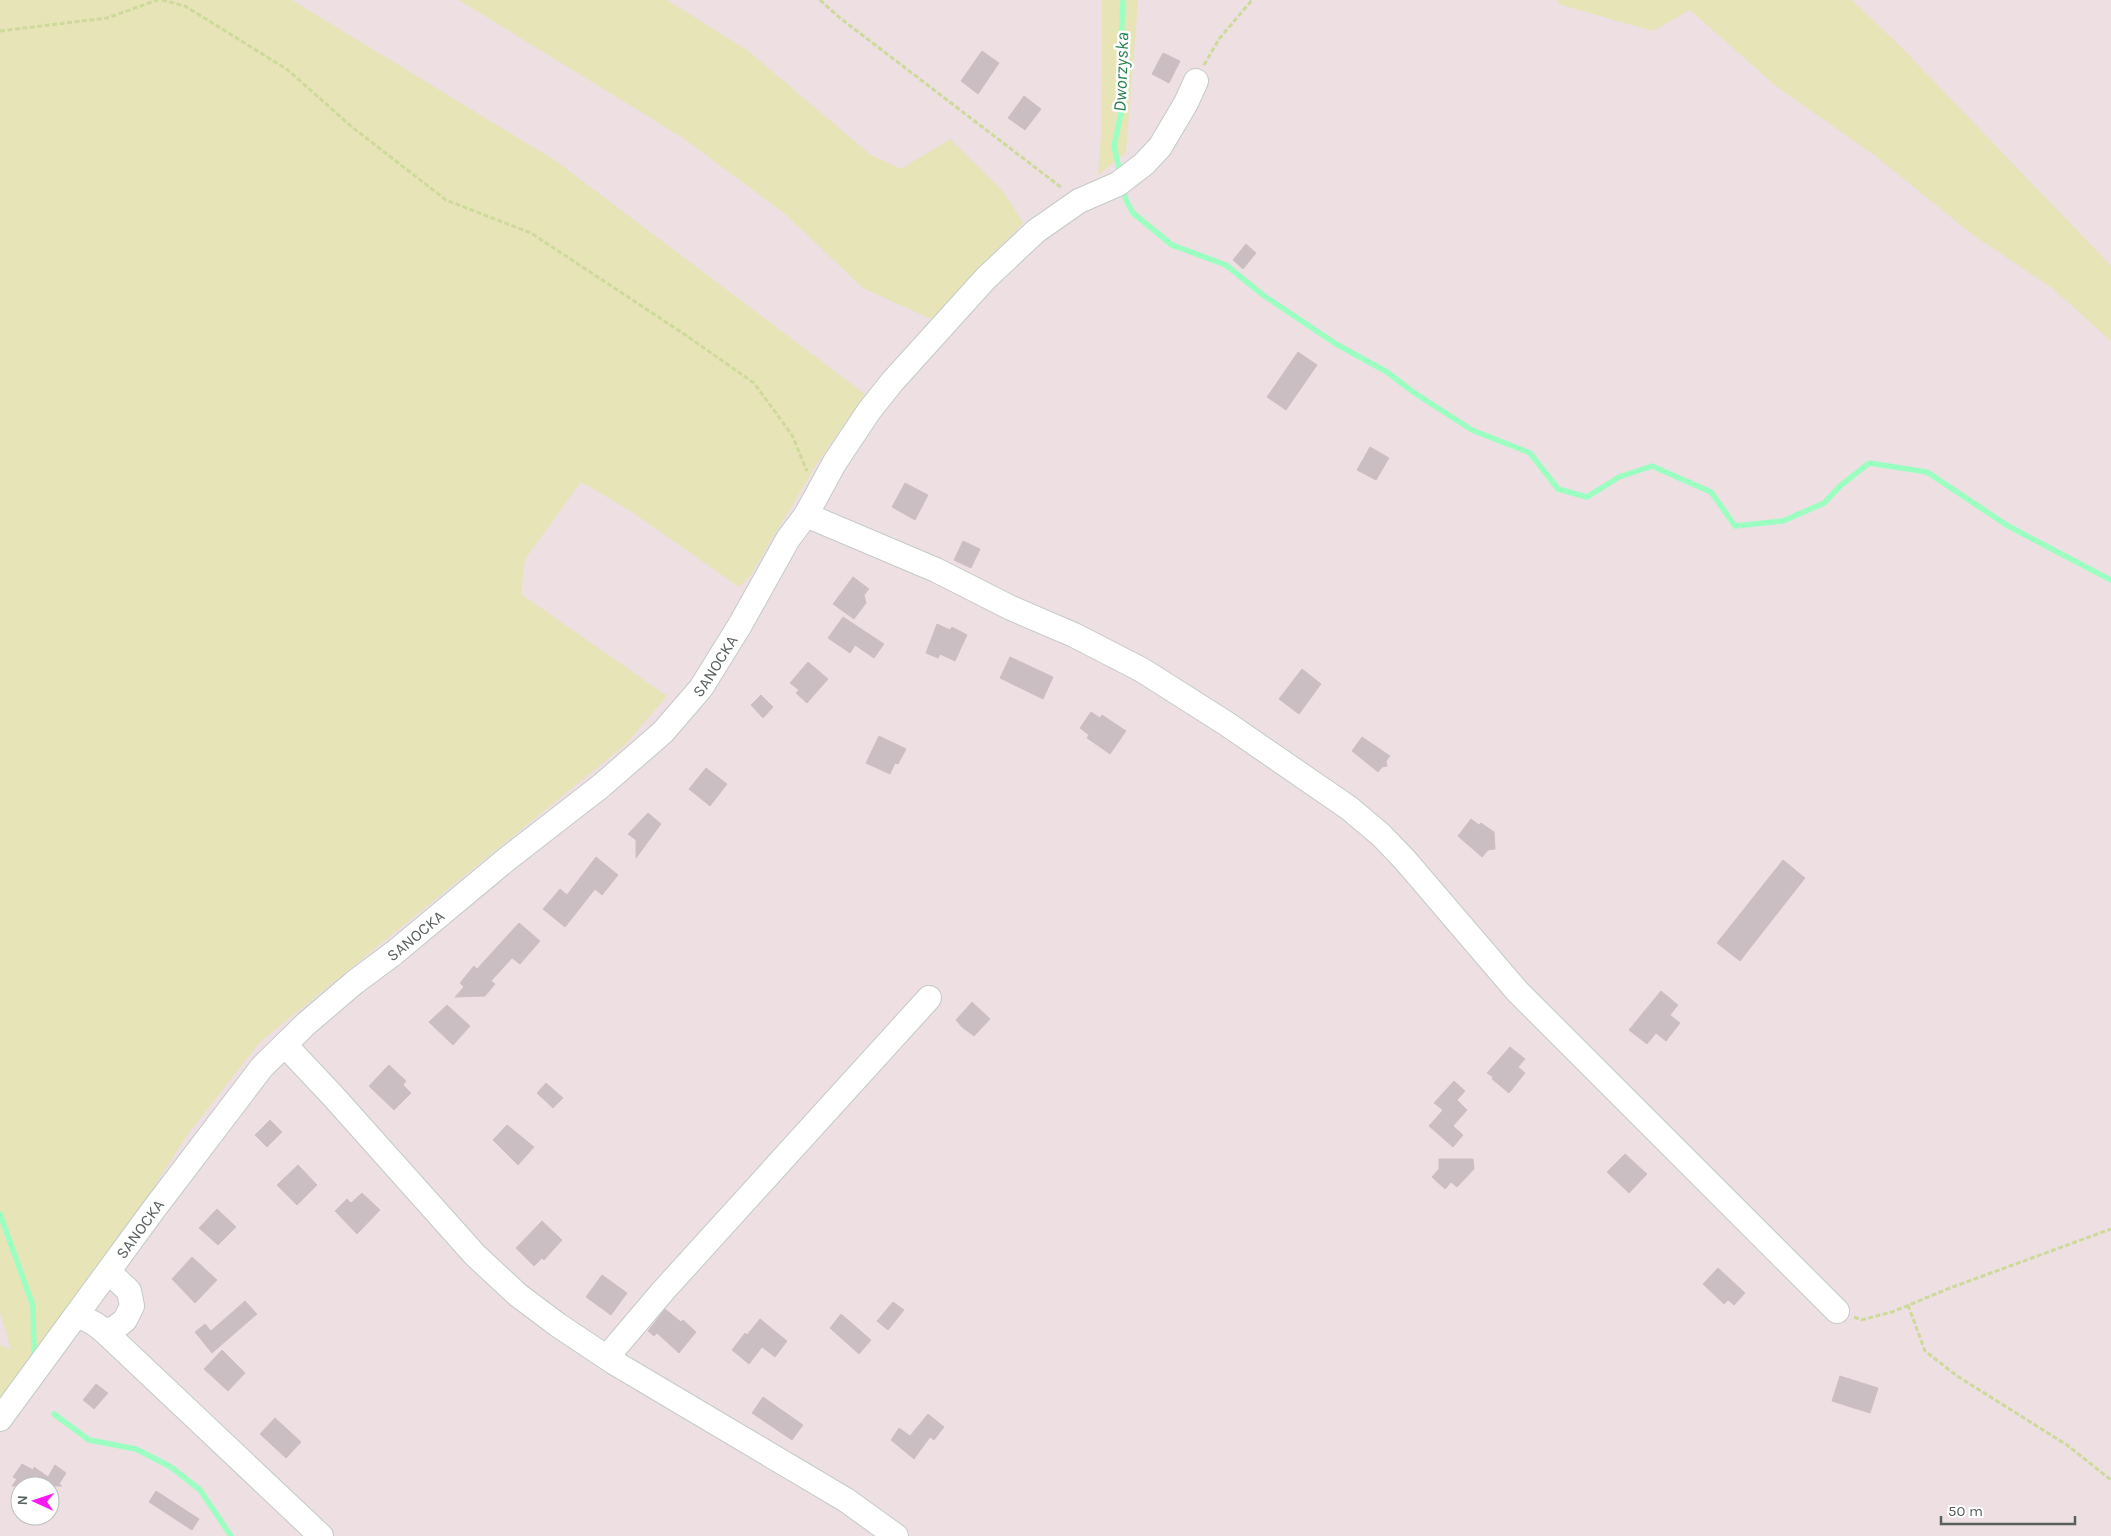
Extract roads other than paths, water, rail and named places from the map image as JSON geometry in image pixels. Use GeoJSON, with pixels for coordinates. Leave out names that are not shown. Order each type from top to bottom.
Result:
{"type":"FeatureCollection","features":[{"type":"Feature","properties":{"kind":"street","name":"SANOCKA"},"geometry":{"type":"LineString","coordinates":[[0,1419],[262,1067],[355,982],[602,786],[663,732],[701,688],[740,625],[788,539],[806,515],[835,462],[868,411],[954,311],[1036,231],[1079,201],[1118,184],[1144,164],[1160,148],[1186,103],[1196,81]]}},
{"type":"Feature","properties":{"kind":"street"},"geometry":{"type":"LineString","coordinates":[[806,515],[927,566],[1011,608],[1074,635],[1142,670],[1227,724],[1349,808],[1381,835],[1441,901],[1517,991],[1837,1310]]}},
{"type":"Feature","properties":{"kind":"street"},"geometry":{"type":"LineString","coordinates":[[607,1357],[663,1290],[930,998]]}},
{"type":"Feature","properties":{"kind":"street"},"geometry":{"type":"LineString","coordinates":[[285,1045],[475,1255],[518,1294],[558,1325],[607,1357],[846,1500],[896,1536]]}},
{"type":"Feature","properties":{"kind":"street"},"geometry":{"type":"LineString","coordinates":[[104,1331],[115,1328],[126,1320],[132,1306],[129,1291],[109,1272]]}},
{"type":"Feature","properties":{"kind":"street"},"geometry":{"type":"LineString","coordinates":[[78,1315],[104,1331],[321,1536]]}},
{"type":"Feature","properties":{"kind":"waterway","name":"Dworzyska"},"geometry":{"type":"LineString","coordinates":[[1120,173],[1114,146],[1122,108],[1120,64],[1123,0]]}},
{"type":"Feature","properties":{"kind":"waterway"},"geometry":{"type":"LineString","coordinates":[[1123,187],[1126,200],[1133,213],[1172,245],[1226,265],[1263,295],[1336,344],[1387,372],[1413,392],[1472,430],[1530,453],[1558,489],[1587,497],[1619,477],[1652,466],[1711,492],[1735,526],[1783,521],[1824,503],[1840,486],[1869,463],[1927,472],[2008,526],[2111,580]]}},
{"type":"Feature","properties":{"kind":"waterway"},"geometry":{"type":"LineString","coordinates":[[0,1214],[33,1306],[34,1352]]}},
{"type":"Feature","properties":{"kind":"waterway"},"geometry":{"type":"LineString","coordinates":[[54,1414],[89,1440],[136,1449],[171,1467],[200,1490],[231,1536]]}}]}
